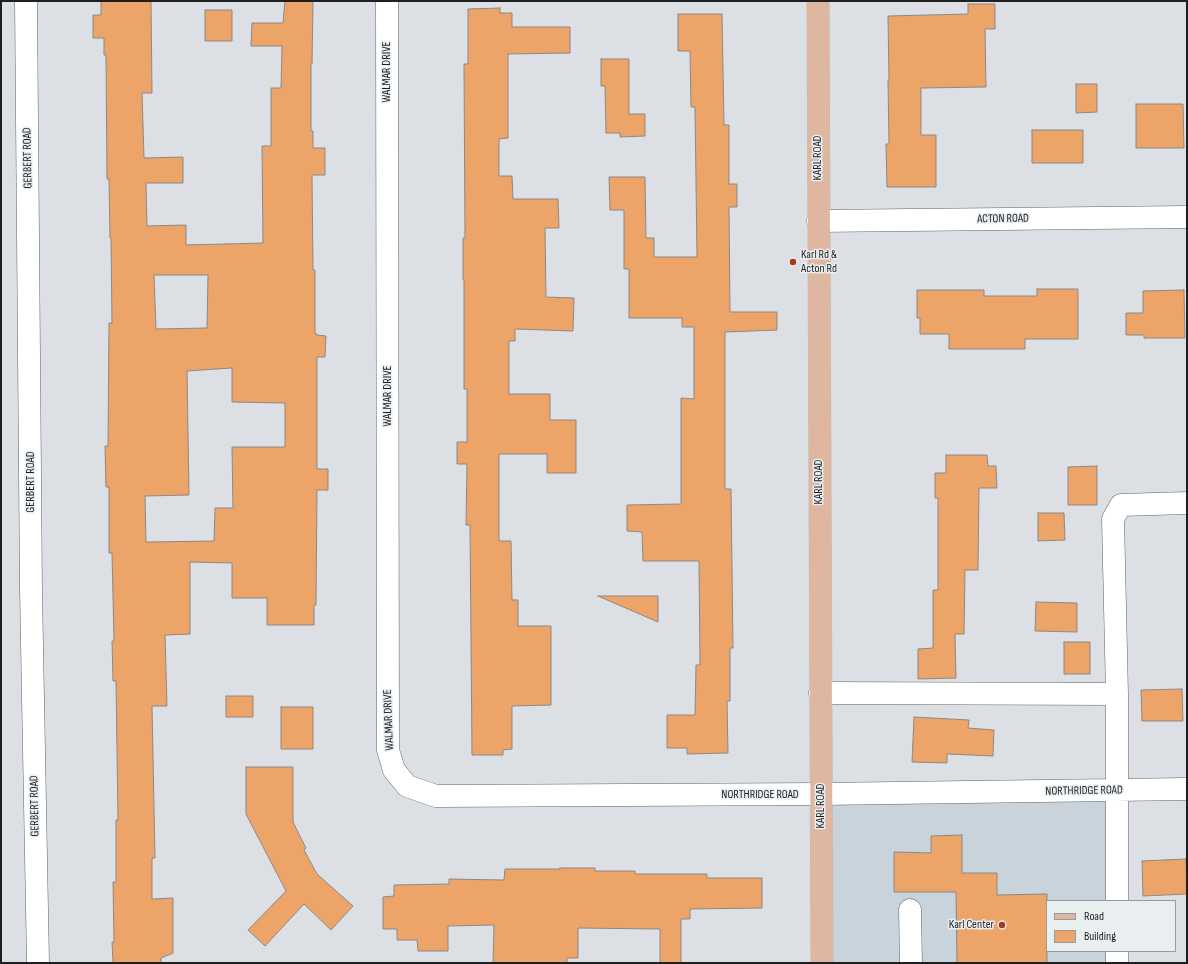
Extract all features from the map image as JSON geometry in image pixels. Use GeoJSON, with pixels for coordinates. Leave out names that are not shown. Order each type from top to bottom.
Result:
{"type":"FeatureCollection","features":[{"type":"Feature","properties":{"kind":"main road","name":"KARL ROAD"},"geometry":{"type":"LineString","coordinates":[[818,1],[822,963]]}},
{"type":"Feature","properties":{"kind":"street","name":"GERBERT ROAD"},"geometry":{"type":"LineString","coordinates":[[26,1],[31,584],[38,963]]}},
{"type":"Feature","properties":{"kind":"street","name":"WALMAR DRIVE"},"geometry":{"type":"LineString","coordinates":[[387,1],[388,750],[394,770],[407,786]]}},
{"type":"Feature","properties":{"kind":"street","name":"ACTON ROAD"},"geometry":{"type":"LineString","coordinates":[[818,221],[1187,216]]}},
{"type":"Feature","properties":{"kind":"street"},"geometry":{"type":"LineString","coordinates":[[1117,900],[1117,694],[1114,518],[1121,505],[1187,503]]}},
{"type":"Feature","properties":{"kind":"street"},"geometry":{"type":"LineString","coordinates":[[820,693],[1117,694]]}},
{"type":"Feature","properties":{"kind":"street","name":"NORTHRIDGE ROAD"},"geometry":{"type":"LineString","coordinates":[[407,786],[436,796],[1187,790]]}},
{"type":"Feature","properties":{"kind":"street"},"geometry":{"type":"LineString","coordinates":[[910,910],[911,963]]}},
{"type":"Feature","properties":{"kind":"street"},"geometry":{"type":"LineString","coordinates":[[1117,952],[1117,963]]}},
{"type":"Feature","properties":{"kind":"shaded area"},"geometry":{"type":"Polygon","coordinates":[[[823,790],[1117,792],[1117,900],[1046,900],[1046,952],[1118,952],[1118,963],[827,963],[823,790]]]}},
{"type":"Feature","properties":{"kind":"building"},"geometry":{"type":"Polygon","coordinates":[[[101,1],[151,1],[152,93],[142,93],[144,158],[183,157],[183,183],[146,183],[147,226],[186,225],[186,245],[263,243],[262,146],[271,146],[271,88],[281,88],[282,46],[251,46],[252,23],[283,23],[285,1],[313,1],[311,131],[313,131],[313,148],[325,148],[325,175],[312,175],[313,270],[315,270],[315,334],[326,336],[325,357],[317,357],[317,469],[328,469],[328,490],[317,490],[316,605],[314,605],[314,625],[267,625],[267,598],[232,598],[232,563],[190,562],[190,634],[165,635],[167,706],[152,706],[155,858],[152,858],[152,899],[173,898],[173,953],[161,958],[161,963],[113,963],[113,882],[116,882],[116,820],[118,820],[116,681],[113,681],[112,641],[114,641],[112,553],[109,553],[109,487],[106,487],[105,446],[108,446],[109,323],[112,323],[111,238],[109,179],[107,179],[106,55],[104,55],[104,38],[93,38],[93,15],[101,15],[101,1]],[[154,275],[156,329],[207,328],[208,275],[154,275]],[[232,368],[187,371],[189,495],[145,496],[146,542],[214,541],[215,508],[233,508],[232,447],[285,447],[285,403],[232,402],[232,368]]]}},
{"type":"Feature","properties":{"kind":"building"},"geometry":{"type":"Polygon","coordinates":[[[968,4],[995,4],[995,29],[985,29],[986,87],[921,88],[921,135],[936,135],[936,187],[887,187],[886,144],[889,144],[888,16],[968,14],[968,4]]]}},
{"type":"Feature","properties":{"kind":"building"},"geometry":{"type":"Polygon","coordinates":[[[500,8],[500,13],[512,13],[512,27],[570,27],[570,53],[508,54],[508,138],[499,139],[499,176],[512,176],[513,199],[558,199],[559,228],[545,228],[546,297],[574,298],[573,331],[515,329],[515,341],[509,341],[509,394],[550,394],[550,420],[576,420],[576,473],[547,473],[547,454],[499,454],[499,541],[511,541],[512,600],[518,600],[518,626],[551,626],[551,705],[512,706],[512,749],[503,750],[503,755],[472,755],[470,525],[466,525],[467,464],[457,464],[457,442],[467,442],[467,389],[464,389],[463,280],[463,238],[465,238],[464,64],[468,64],[468,9],[500,8]]]}},
{"type":"Feature","properties":{"kind":"building"},"geometry":{"type":"Polygon","coordinates":[[[205,10],[232,10],[232,41],[205,41],[205,10]]]}},
{"type":"Feature","properties":{"kind":"building"},"geometry":{"type":"Polygon","coordinates":[[[678,14],[722,14],[724,125],[729,125],[729,184],[737,184],[737,207],[729,207],[730,312],[777,312],[777,330],[725,332],[725,489],[731,489],[733,648],[730,648],[730,701],[727,701],[728,753],[687,754],[687,748],[667,748],[667,715],[695,715],[696,665],[700,665],[699,561],[643,561],[642,532],[627,531],[627,505],[681,504],[681,398],[694,399],[694,327],[682,327],[682,318],[629,318],[629,269],[624,269],[624,210],[610,210],[609,177],[645,177],[646,238],[654,238],[654,257],[697,257],[695,107],[691,107],[690,51],[678,51],[678,14]]]}},
{"type":"Feature","properties":{"kind":"building"},"geometry":{"type":"Polygon","coordinates":[[[601,59],[629,59],[629,114],[645,114],[645,136],[620,137],[620,133],[606,133],[605,86],[601,86],[601,59]]]}},
{"type":"Feature","properties":{"kind":"building"},"geometry":{"type":"Polygon","coordinates":[[[1076,84],[1097,84],[1097,112],[1076,113],[1076,84]]]}},
{"type":"Feature","properties":{"kind":"building"},"geometry":{"type":"Polygon","coordinates":[[[1136,104],[1183,104],[1184,148],[1136,148],[1136,104]]]}},
{"type":"Feature","properties":{"kind":"building"},"geometry":{"type":"Polygon","coordinates":[[[1032,130],[1083,130],[1083,163],[1032,163],[1032,130]]]}},
{"type":"Feature","properties":{"kind":"building"},"geometry":{"type":"Polygon","coordinates":[[[1037,289],[1078,289],[1078,339],[1025,339],[1025,349],[949,349],[949,334],[920,334],[920,318],[917,318],[917,290],[984,290],[984,296],[1037,296],[1037,289]]]}},
{"type":"Feature","properties":{"kind":"building"},"geometry":{"type":"Polygon","coordinates":[[[1184,290],[1185,338],[1144,338],[1144,335],[1126,335],[1126,313],[1143,313],[1143,291],[1184,290]]]}},
{"type":"Feature","properties":{"kind":"building"},"geometry":{"type":"Polygon","coordinates":[[[946,455],[987,455],[988,466],[996,466],[997,488],[979,488],[978,570],[965,570],[964,634],[955,634],[956,678],[918,679],[918,649],[933,648],[933,590],[938,590],[938,498],[935,498],[935,473],[946,473],[946,455]]]}},
{"type":"Feature","properties":{"kind":"building"},"geometry":{"type":"Polygon","coordinates":[[[1097,466],[1097,505],[1068,505],[1068,467],[1097,466]]]}},
{"type":"Feature","properties":{"kind":"building"},"geometry":{"type":"Polygon","coordinates":[[[1038,513],[1064,513],[1065,540],[1038,541],[1038,513]]]}},
{"type":"Feature","properties":{"kind":"building"},"geometry":{"type":"Polygon","coordinates":[[[598,596],[658,596],[658,622],[598,596]]]}},
{"type":"Feature","properties":{"kind":"building"},"geometry":{"type":"Polygon","coordinates":[[[1036,602],[1077,603],[1077,632],[1035,631],[1036,602]]]}},
{"type":"Feature","properties":{"kind":"building"},"geometry":{"type":"Polygon","coordinates":[[[1064,642],[1090,642],[1090,674],[1064,674],[1064,642]]]}},
{"type":"Feature","properties":{"kind":"building"},"geometry":{"type":"Polygon","coordinates":[[[1182,689],[1183,721],[1142,721],[1141,690],[1182,689]]]}},
{"type":"Feature","properties":{"kind":"building"},"geometry":{"type":"Polygon","coordinates":[[[226,696],[253,696],[253,717],[226,717],[226,696]]]}},
{"type":"Feature","properties":{"kind":"building"},"geometry":{"type":"Polygon","coordinates":[[[281,707],[313,707],[313,749],[281,749],[281,707]]]}},
{"type":"Feature","properties":{"kind":"building"},"geometry":{"type":"Polygon","coordinates":[[[914,717],[969,720],[968,728],[994,730],[993,756],[947,754],[947,763],[912,762],[914,717]]]}},
{"type":"Feature","properties":{"kind":"building"},"geometry":{"type":"Polygon","coordinates":[[[246,767],[293,767],[293,822],[306,848],[304,850],[317,874],[353,906],[331,930],[304,904],[265,946],[248,930],[286,891],[246,814],[246,767]]]}},
{"type":"Feature","properties":{"kind":"building","name":"Karl Center"},"geometry":{"type":"Polygon","coordinates":[[[962,835],[962,873],[997,873],[997,895],[1047,894],[1047,963],[957,963],[956,892],[894,892],[894,852],[931,853],[931,836],[962,835]]]}},
{"type":"Feature","properties":{"kind":"building"},"geometry":{"type":"Polygon","coordinates":[[[1186,859],[1187,894],[1143,896],[1142,861],[1186,859]]]}},
{"type":"Feature","properties":{"kind":"building"},"geometry":{"type":"Polygon","coordinates":[[[595,868],[595,871],[635,871],[635,874],[707,874],[707,878],[762,878],[762,908],[690,909],[690,919],[681,919],[681,963],[660,963],[660,929],[578,928],[578,958],[567,958],[567,963],[493,963],[494,925],[448,926],[448,951],[418,951],[417,940],[397,940],[397,929],[383,929],[383,897],[394,896],[394,885],[449,884],[449,879],[504,880],[505,869],[595,868]]]}},
{"type":"Feature","properties":{"kind":"place","name":"Karl Rd & Acton Rd"},"geometry":{"type":"Point","coordinates":[793,262]}},
{"type":"Feature","properties":{"kind":"place","name":"Karl Center"},"geometry":{"type":"Point","coordinates":[1002,925]}}]}
